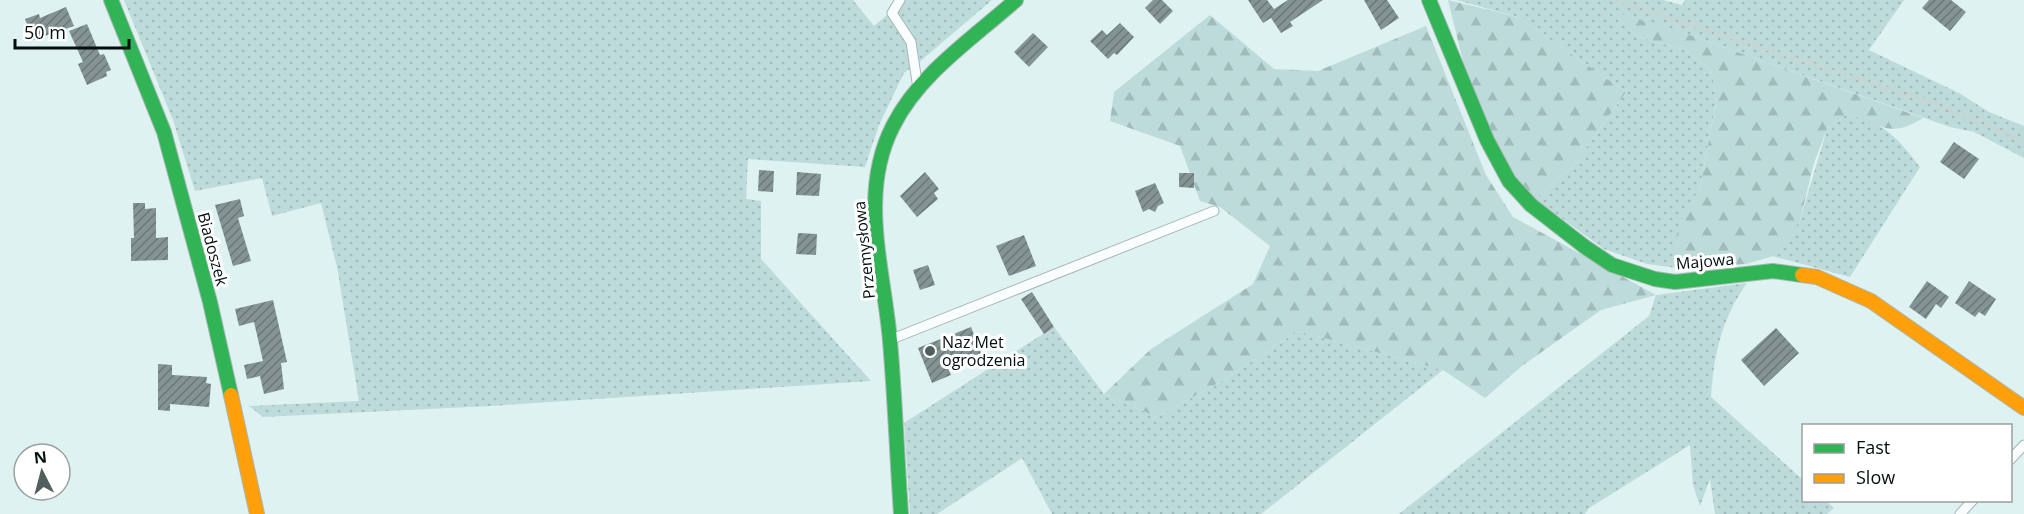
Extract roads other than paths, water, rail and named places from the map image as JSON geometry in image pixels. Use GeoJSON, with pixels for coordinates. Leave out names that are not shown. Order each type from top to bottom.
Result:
{"type":"FeatureCollection","features":[{"type":"Feature","properties":{"kind":"street","name":"Biadoszek"},"geometry":{"type":"LineString","coordinates":[[111,0],[164,132],[210,302],[257,514]]}},
{"type":"Feature","properties":{"kind":"street","name":"Przemysłowa"},"geometry":{"type":"LineString","coordinates":[[901,514],[890,339],[873,203],[875,179],[892,127],[918,87],[1016,0]]}},
{"type":"Feature","properties":{"kind":"street","name":"Majowa"},"geometry":{"type":"LineString","coordinates":[[1429,0],[1482,129],[1509,181],[1531,205],[1575,241],[1612,265],[1633,274],[1675,282],[1773,272],[1817,277],[1871,301],[2024,408]]}},
{"type":"Feature","properties":{"kind":"lane"},"geometry":{"type":"LineString","coordinates":[[900,0],[892,13],[911,42],[918,87]]}},
{"type":"Feature","properties":{"kind":"lane"},"geometry":{"type":"LineString","coordinates":[[890,339],[1214,211]]}},
{"type":"Feature","properties":{"kind":"lane"},"geometry":{"type":"LineString","coordinates":[[2012,458],[2024,445]]}},
{"type":"Feature","properties":{"kind":"lane"},"geometry":{"type":"LineString","coordinates":[[1960,514],[1972,502]]}},
{"type":"Feature","properties":{"kind":"place","name":"Naz Met ogrodzenia"},"geometry":{"type":"Point","coordinates":[930,351]}}]}
